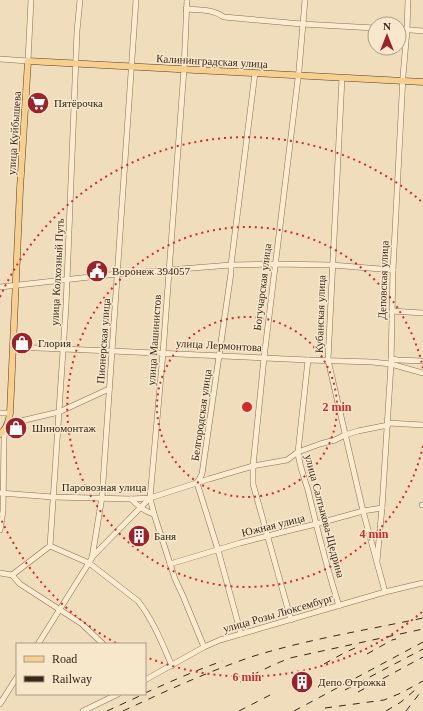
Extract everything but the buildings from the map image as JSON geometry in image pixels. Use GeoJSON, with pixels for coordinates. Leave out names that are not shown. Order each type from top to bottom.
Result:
{"type":"FeatureCollection","features":[{"type":"Feature","properties":{"kind":"main road","name":"Калининградская улица"},"geometry":{"type":"LineString","coordinates":[[28,61],[423,82]]}},
{"type":"Feature","properties":{"kind":"main road","name":"улица Куйбышева"},"geometry":{"type":"LineString","coordinates":[[3,432],[10,413],[20,189],[28,61]]}},
{"type":"Feature","properties":{"kind":"street","name":"улица Куйбышева"},"geometry":{"type":"LineString","coordinates":[[28,61],[31,0]]}},
{"type":"Feature","properties":{"kind":"street","name":"улица Колхозный Путь"},"geometry":{"type":"LineString","coordinates":[[50,546],[66,306],[77,31],[80,0]]}},
{"type":"Feature","properties":{"kind":"street","name":"Пионерская улица"},"geometry":{"type":"LineString","coordinates":[[39,643],[90,560],[102,498],[136,0]]}},
{"type":"Feature","properties":{"kind":"street","name":"улица Машинистов"},"geometry":{"type":"LineString","coordinates":[[187,0],[184,69],[163,353],[150,498],[175,579],[204,647]]}},
{"type":"Feature","properties":{"kind":"street","name":"Богучарская улица"},"geometry":{"type":"LineString","coordinates":[[291,620],[254,484],[253,466],[264,358],[298,75],[305,0]]}},
{"type":"Feature","properties":{"kind":"street","name":"Деповская улица"},"geometry":{"type":"LineString","coordinates":[[407,30],[408,0]]}},
{"type":"Feature","properties":{"kind":"street"},"geometry":{"type":"LineString","coordinates":[[186,9],[217,12],[224,17],[302,24],[367,28]]}},
{"type":"Feature","properties":{"kind":"street"},"geometry":{"type":"LineString","coordinates":[[407,30],[423,31]]}},
{"type":"Feature","properties":{"kind":"street","name":"Деповская улица"},"geometry":{"type":"LineString","coordinates":[[376,561],[382,508],[388,424],[393,270],[405,56]]}},
{"type":"Feature","properties":{"kind":"street","name":"Калининградская улица"},"geometry":{"type":"LineString","coordinates":[[0,58],[28,61]]}},
{"type":"Feature","properties":{"kind":"street","name":"Белгородская улица"},"geometry":{"type":"LineString","coordinates":[[197,483],[202,474],[220,355],[255,74]]}},
{"type":"Feature","properties":{"kind":"street","name":"Кубанская улица"},"geometry":{"type":"LineString","coordinates":[[342,78],[328,360],[363,512],[385,592]]}},
{"type":"Feature","properties":{"kind":"street"},"geometry":{"type":"LineString","coordinates":[[0,287],[117,274],[231,265],[332,265],[393,270]]}},
{"type":"Feature","properties":{"kind":"street"},"geometry":{"type":"LineString","coordinates":[[392,311],[423,313]]}},
{"type":"Feature","properties":{"kind":"street","name":"улица Лермонтова"},"geometry":{"type":"LineString","coordinates":[[14,347],[308,360],[391,362],[423,373]]}},
{"type":"Feature","properties":{"kind":"street","name":"улица Салтыкова-Щедрина"},"geometry":{"type":"LineString","coordinates":[[308,360],[298,460],[304,476],[339,606]]}},
{"type":"Feature","properties":{"kind":"street"},"geometry":{"type":"LineString","coordinates":[[391,362],[398,360],[423,361]]}},
{"type":"Feature","properties":{"kind":"street"},"geometry":{"type":"LineString","coordinates":[[3,432],[59,412],[109,389]]}},
{"type":"Feature","properties":{"kind":"street"},"geometry":{"type":"LineString","coordinates":[[0,413],[10,413]]}},
{"type":"Feature","properties":{"kind":"street","name":"Паровозная улица"},"geometry":{"type":"LineString","coordinates":[[2,493],[53,497],[150,498],[253,466],[287,460],[298,452],[358,431],[388,424],[423,425]]}},
{"type":"Feature","properties":{"kind":"street","name":"улица Куйбышева"},"geometry":{"type":"LineString","coordinates":[[0,530],[3,511],[3,432]]}},
{"type":"Feature","properties":{"kind":"street"},"geometry":{"type":"LineString","coordinates":[[202,474],[209,479]]}},
{"type":"Feature","properties":{"kind":"street"},"geometry":{"type":"LineString","coordinates":[[197,483],[218,550],[241,634]]}},
{"type":"Feature","properties":{"kind":"street"},"geometry":{"type":"LineString","coordinates":[[90,560],[150,498]]}},
{"type":"Feature","properties":{"kind":"street"},"geometry":{"type":"LineString","coordinates":[[131,499],[140,508],[148,513],[154,514]]}},
{"type":"Feature","properties":{"kind":"street","name":"Южная улица"},"geometry":{"type":"LineString","coordinates":[[170,564],[240,543],[382,508]]}},
{"type":"Feature","properties":{"kind":"street"},"geometry":{"type":"LineString","coordinates":[[12,575],[50,546],[90,560],[138,601],[152,621],[172,666]]}},
{"type":"Feature","properties":{"kind":"street"},"geometry":{"type":"LineString","coordinates":[[0,573],[12,575],[20,584],[82,624],[102,643]]}},
{"type":"Feature","properties":{"kind":"street","name":"улица Розы Люксембург"},"geometry":{"type":"LineString","coordinates":[[146,679],[204,647],[220,640],[423,582]]}},
{"type":"Feature","properties":{"kind":"street"},"geometry":{"type":"LineString","coordinates":[[0,704],[16,679]]}},
{"type":"Feature","properties":{"kind":"street"},"geometry":{"type":"LineString","coordinates":[[83,711],[116,695]]}},
{"type":"Feature","properties":{"kind":"railway"},"geometry":{"type":"LineString","coordinates":[[123,711],[204,675],[254,656],[317,640],[423,618]]}},
{"type":"Feature","properties":{"kind":"railway"},"geometry":{"type":"LineString","coordinates":[[240,682],[264,669],[290,658],[423,629]]}},
{"type":"Feature","properties":{"kind":"railway"},"geometry":{"type":"LineString","coordinates":[[367,654],[396,639]]}},
{"type":"Feature","properties":{"kind":"railway"},"geometry":{"type":"LineString","coordinates":[[294,711],[423,642]]}},
{"type":"Feature","properties":{"kind":"railway"},"geometry":{"type":"LineString","coordinates":[[324,664],[355,648]]}},
{"type":"Feature","properties":{"kind":"railway"},"geometry":{"type":"LineString","coordinates":[[345,690],[423,649]]}},
{"type":"Feature","properties":{"kind":"railway"},"geometry":{"type":"LineString","coordinates":[[358,692],[423,657]]}},
{"type":"Feature","properties":{"kind":"railway"},"geometry":{"type":"LineString","coordinates":[[146,693],[193,672],[223,661]]}},
{"type":"Feature","properties":{"kind":"railway"},"geometry":{"type":"LineString","coordinates":[[325,708],[384,700],[423,681]]}},
{"type":"Feature","properties":{"kind":"railway"},"geometry":{"type":"LineString","coordinates":[[406,711],[423,689]]}},
{"type":"Feature","properties":{"kind":"railway"},"geometry":{"type":"LineString","coordinates":[[386,711],[401,702],[415,690]]}},
{"type":"Feature","properties":{"kind":"railway"},"geometry":{"type":"LineString","coordinates":[[239,711],[272,694]]}},
{"type":"Feature","properties":{"kind":"railway"},"geometry":{"type":"LineString","coordinates":[[107,711],[142,695]]}},
{"type":"Feature","properties":{"kind":"place","name":"Пятёрочка"},"geometry":{"type":"Point","coordinates":[38,103]}},
{"type":"Feature","properties":{"kind":"place","name":"Воронеж 394057"},"geometry":{"type":"Point","coordinates":[97,271]}},
{"type":"Feature","properties":{"kind":"place","name":"Глория"},"geometry":{"type":"Point","coordinates":[22,343]}},
{"type":"Feature","properties":{"kind":"place","name":"Шиномонтаж"},"geometry":{"type":"Point","coordinates":[16,428]}},
{"type":"Feature","properties":{"kind":"place","name":"Баня"},"geometry":{"type":"Point","coordinates":[139,536]}},
{"type":"Feature","properties":{"kind":"place","name":"Депо Отрожка"},"geometry":{"type":"Point","coordinates":[302,682]}}]}
